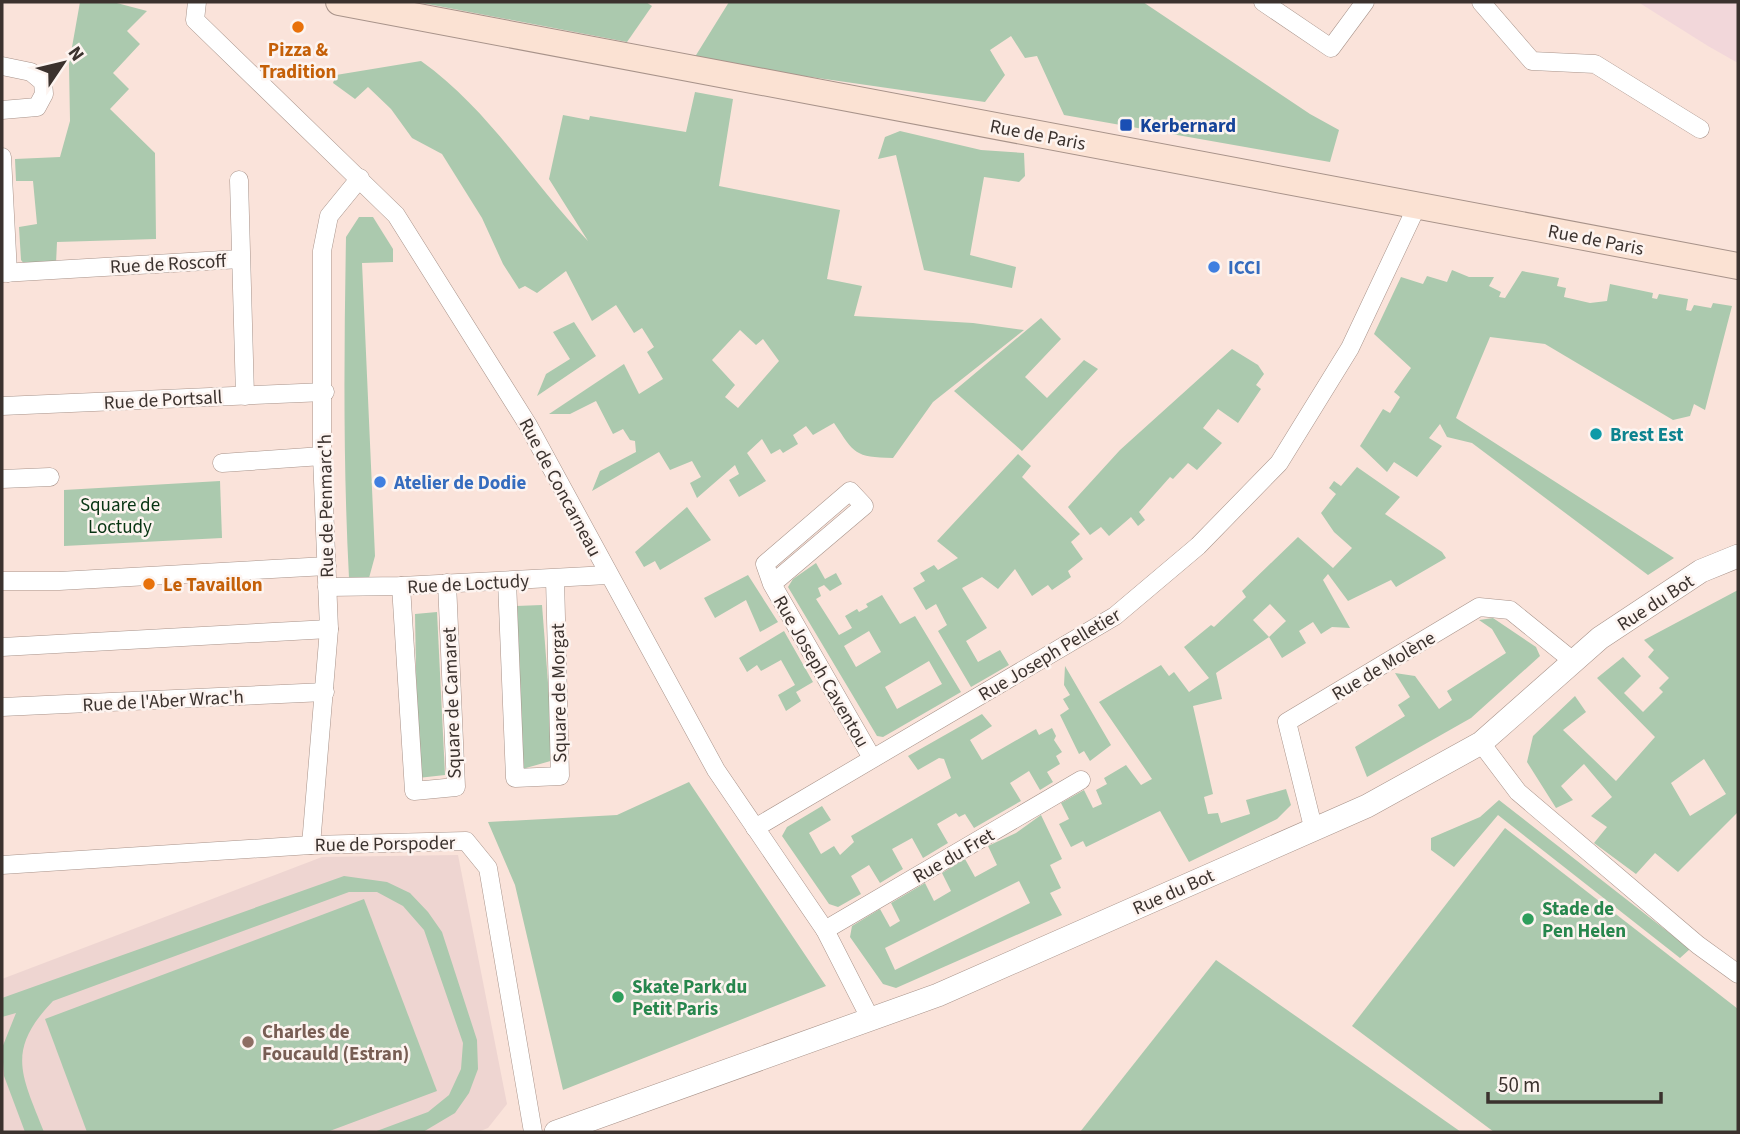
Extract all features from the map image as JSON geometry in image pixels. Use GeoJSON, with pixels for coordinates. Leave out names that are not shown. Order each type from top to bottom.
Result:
{"type":"FeatureCollection","features":[{"type":"Feature","properties":{"kind":"main road","name":"Rue de Paris"},"geometry":{"type":"LineString","coordinates":[[339,2],[1738,266]]}},
{"type":"Feature","properties":{"kind":"street","name":"Rue de Concarneau"},"geometry":{"type":"LineString","coordinates":[[197,2],[195,20],[396,215],[485,352],[528,425],[716,770],[825,930],[871,1020]]}},
{"type":"Feature","properties":{"kind":"street"},"geometry":{"type":"LineString","coordinates":[[1263,2],[1331,48],[1365,2]]}},
{"type":"Feature","properties":{"kind":"street"},"geometry":{"type":"LineString","coordinates":[[1481,2],[1532,61],[1595,64],[1700,129]]}},
{"type":"Feature","properties":{"kind":"street"},"geometry":{"type":"LineString","coordinates":[[2,66],[31,72],[43,82],[44,94],[37,107],[2,110]]}},
{"type":"Feature","properties":{"kind":"street"},"geometry":{"type":"LineString","coordinates":[[2,157],[5,273]]}},
{"type":"Feature","properties":{"kind":"street","name":"Rue de Penmarc'h"},"geometry":{"type":"LineString","coordinates":[[311,845],[329,629],[323,456],[325,392],[322,251],[329,216],[360,178]]}},
{"type":"Feature","properties":{"kind":"street"},"geometry":{"type":"LineString","coordinates":[[239,180],[240,259]]}},
{"type":"Feature","properties":{"kind":"street","name":"Rue Joseph Pelletier"},"geometry":{"type":"LineString","coordinates":[[755,828],[1115,616],[1198,546],[1279,463],[1350,348],[1417,205]]}},
{"type":"Feature","properties":{"kind":"street","name":"Rue de Roscoff"},"geometry":{"type":"LineString","coordinates":[[5,273],[240,259],[245,396]]}},
{"type":"Feature","properties":{"kind":"street","name":"Rue de Portsall"},"geometry":{"type":"LineString","coordinates":[[2,407],[325,392]]}},
{"type":"Feature","properties":{"kind":"street"},"geometry":{"type":"LineString","coordinates":[[222,463],[323,456]]}},
{"type":"Feature","properties":{"kind":"street"},"geometry":{"type":"LineString","coordinates":[[2,479],[50,477]]}},
{"type":"Feature","properties":{"kind":"street","name":"Rue Joseph Caventou"},"geometry":{"type":"LineString","coordinates":[[772,584],[864,506],[850,491],[765,564],[772,584],[872,758]]}},
{"type":"Feature","properties":{"kind":"street","name":"Rue du Bot"},"geometry":{"type":"LineString","coordinates":[[556,1132],[938,995],[1314,831],[1446,765],[1481,743],[1524,708],[1600,638],[1701,571],[1738,556]]}},
{"type":"Feature","properties":{"kind":"street"},"geometry":{"type":"LineString","coordinates":[[2,581],[59,581],[327,566]]}},
{"type":"Feature","properties":{"kind":"street","name":"Rue de Loctudy"},"geometry":{"type":"LineString","coordinates":[[327,587],[401,586],[608,575]]}},
{"type":"Feature","properties":{"kind":"street","name":"Square de Morgat"},"geometry":{"type":"LineString","coordinates":[[507,580],[515,778],[560,776],[555,579]]}},
{"type":"Feature","properties":{"kind":"street","name":"Square de Camaret"},"geometry":{"type":"LineString","coordinates":[[401,586],[414,791],[456,787],[447,583]]}},
{"type":"Feature","properties":{"kind":"street","name":"Rue de Molène"},"geometry":{"type":"LineString","coordinates":[[1314,831],[1287,722],[1479,607],[1510,610],[1573,661]]}},
{"type":"Feature","properties":{"kind":"street"},"geometry":{"type":"LineString","coordinates":[[2,647],[329,629]]}},
{"type":"Feature","properties":{"kind":"street","name":"Rue de l'Aber Wrac'h"},"geometry":{"type":"LineString","coordinates":[[2,707],[325,692]]}},
{"type":"Feature","properties":{"kind":"street"},"geometry":{"type":"LineString","coordinates":[[1481,743],[1518,792],[1698,945],[1738,974]]}},
{"type":"Feature","properties":{"kind":"street","name":"Rue du Fret"},"geometry":{"type":"LineString","coordinates":[[825,930],[1081,780]]}},
{"type":"Feature","properties":{"kind":"street","name":"Rue de Porspoder"},"geometry":{"type":"LineString","coordinates":[[2,865],[311,845],[466,841],[488,868],[533,1132]]}},
{"type":"Feature","properties":{"kind":"shaded area"},"geometry":{"type":"Polygon","coordinates":[[[1638,2],[1738,2],[1738,63],[1708,46],[1638,2]]]}},
{"type":"Feature","properties":{"kind":"shaded area","name":"Charles de Foucauld (Estran)"},"geometry":{"type":"Polygon","coordinates":[[[458,855],[507,1104],[488,1128],[478,1132],[2,1132],[2,979],[322,857],[458,855]]]}},
{"type":"Feature","properties":{"kind":"green space"},"geometry":{"type":"Polygon","coordinates":[[[80,2],[113,2],[147,11],[127,31],[140,44],[113,73],[129,89],[110,109],[155,153],[156,239],[57,242],[56,264],[25,265],[21,260],[19,227],[37,224],[33,181],[16,181],[15,159],[60,157],[70,121],[69,64],[80,2]]]}},
{"type":"Feature","properties":{"kind":"green space"},"geometry":{"type":"Polygon","coordinates":[[[417,2],[646,2],[652,6],[627,42],[417,2]]]}},
{"type":"Feature","properties":{"kind":"green space"},"geometry":{"type":"Polygon","coordinates":[[[729,2],[1143,2],[1310,114],[1339,130],[1330,162],[1064,115],[1037,56],[1025,58],[1011,36],[990,50],[1005,75],[985,102],[693,60],[729,2]]]}},
{"type":"Feature","properties":{"kind":"green space"},"geometry":{"type":"Polygon","coordinates":[[[421,61],[468,101],[588,241],[549,179],[563,115],[589,120],[590,116],[686,132],[695,92],[733,99],[719,186],[840,210],[827,279],[862,286],[854,316],[973,323],[1024,330],[933,402],[893,458],[857,452],[834,423],[813,435],[806,426],[793,435],[798,444],[783,453],[780,449],[771,454],[762,439],[747,453],[766,481],[739,497],[729,480],[739,474],[735,465],[697,498],[690,483],[701,477],[692,461],[670,470],[659,452],[592,491],[600,471],[636,452],[635,441],[630,440],[623,429],[613,434],[596,401],[570,414],[549,414],[624,364],[639,394],[663,379],[647,352],[654,347],[642,328],[634,333],[616,305],[592,321],[566,271],[537,293],[525,286],[519,289],[503,264],[482,218],[442,154],[412,138],[391,109],[368,87],[355,99],[333,83],[336,75],[421,61]],[[740,330],[712,360],[735,385],[725,397],[738,408],[779,361],[763,339],[756,345],[740,330]]]}},
{"type":"Feature","properties":{"kind":"green space"},"geometry":{"type":"Polygon","coordinates":[[[900,131],[981,150],[1024,153],[1025,176],[1019,182],[984,177],[970,255],[1016,267],[1012,288],[924,270],[896,155],[878,159],[885,137],[900,131]]]}},
{"type":"Feature","properties":{"kind":"green space"},"geometry":{"type":"Polygon","coordinates":[[[359,217],[373,217],[393,249],[393,262],[362,263],[375,556],[369,578],[349,578],[345,408],[346,237],[359,217]]]}},
{"type":"Feature","properties":{"kind":"green space"},"geometry":{"type":"Polygon","coordinates":[[[1452,270],[1469,277],[1494,277],[1489,286],[1501,292],[1499,297],[1505,298],[1522,271],[1559,278],[1557,286],[1566,288],[1564,297],[1590,303],[1607,301],[1610,284],[1653,293],[1652,298],[1657,299],[1659,294],[1688,299],[1686,310],[1691,311],[1694,305],[1711,308],[1713,303],[1732,306],[1705,410],[1694,404],[1690,416],[1673,420],[1545,344],[1490,337],[1456,418],[1674,558],[1648,575],[1472,443],[1447,437],[1440,424],[1429,438],[1442,446],[1417,477],[1394,462],[1387,472],[1360,446],[1383,409],[1390,413],[1400,397],[1394,392],[1411,368],[1374,334],[1401,277],[1423,284],[1427,276],[1447,282],[1452,270]]]}},
{"type":"Feature","properties":{"kind":"green space"},"geometry":{"type":"Polygon","coordinates":[[[1041,318],[1061,339],[1025,377],[1047,398],[1084,360],[1098,369],[1022,451],[954,391],[1041,318]]]}},
{"type":"Feature","properties":{"kind":"green space"},"geometry":{"type":"Polygon","coordinates":[[[574,322],[596,356],[537,396],[546,374],[570,359],[553,332],[574,322]]]}},
{"type":"Feature","properties":{"kind":"green space"},"geometry":{"type":"Polygon","coordinates":[[[1232,349],[1258,365],[1264,374],[1256,385],[1261,389],[1238,423],[1218,409],[1203,428],[1222,443],[1197,470],[1188,463],[1173,479],[1170,477],[1139,512],[1145,520],[1138,526],[1131,517],[1109,536],[1101,527],[1090,535],[1068,507],[1120,450],[1232,349]]]}},
{"type":"Feature","properties":{"kind":"green space"},"geometry":{"type":"Polygon","coordinates":[[[1018,454],[1031,466],[1022,477],[1080,534],[1071,542],[1083,559],[1068,571],[1071,577],[1052,590],[1048,585],[1032,596],[1015,569],[998,589],[982,577],[962,588],[987,628],[966,641],[978,662],[1000,650],[1009,665],[971,687],[938,631],[947,625],[936,604],[926,610],[913,588],[925,581],[920,573],[934,565],[938,570],[958,558],[937,541],[1018,454]]]}},
{"type":"Feature","properties":{"kind":"green space"},"geometry":{"type":"Polygon","coordinates":[[[1357,467],[1400,497],[1385,514],[1442,552],[1446,558],[1396,587],[1391,580],[1348,601],[1328,574],[1323,580],[1350,628],[1332,627],[1321,634],[1313,622],[1299,631],[1306,643],[1282,658],[1269,637],[1216,673],[1222,699],[1193,706],[1213,794],[1204,797],[1208,814],[1218,813],[1221,823],[1250,814],[1246,800],[1286,789],[1291,805],[1277,819],[1189,862],[1160,811],[1086,847],[1083,841],[1071,847],[1059,824],[1069,819],[1061,803],[1084,790],[1093,808],[1102,804],[1096,790],[1107,784],[1104,778],[1126,765],[1141,785],[1152,779],[1099,702],[1161,665],[1169,676],[1174,672],[1189,692],[1209,678],[1184,647],[1211,625],[1214,627],[1246,597],[1242,591],[1298,537],[1333,568],[1352,548],[1334,532],[1321,513],[1336,494],[1329,488],[1334,481],[1341,486],[1357,467]],[[1270,604],[1253,620],[1269,637],[1286,621],[1270,604]]]}},
{"type":"Feature","properties":{"kind":"green space","name":"Square de Loctudy"},"geometry":{"type":"Polygon","coordinates":[[[220,481],[222,538],[64,546],[64,490],[220,481]]]}},
{"type":"Feature","properties":{"kind":"green space"},"geometry":{"type":"Polygon","coordinates":[[[687,507],[711,540],[660,570],[655,561],[644,567],[635,552],[687,507]]]}},
{"type":"Feature","properties":{"kind":"green space"},"geometry":{"type":"Polygon","coordinates":[[[816,563],[825,579],[836,573],[842,584],[830,591],[824,585],[818,588],[821,596],[816,599],[839,635],[852,628],[845,616],[857,609],[859,612],[868,607],[866,604],[882,595],[900,624],[915,616],[961,692],[883,737],[877,736],[788,587],[793,579],[816,563]],[[869,631],[844,646],[856,667],[881,652],[869,631]],[[929,661],[885,687],[897,709],[942,684],[929,661]]]}},
{"type":"Feature","properties":{"kind":"green space"},"geometry":{"type":"Polygon","coordinates":[[[748,575],[778,622],[760,632],[746,600],[715,618],[704,598],[748,575]]]}},
{"type":"Feature","properties":{"kind":"green space"},"geometry":{"type":"Polygon","coordinates":[[[1738,590],[1738,812],[1678,872],[1655,853],[1636,874],[1594,843],[1607,827],[1591,816],[1612,797],[1584,764],[1561,786],[1573,800],[1556,808],[1527,762],[1533,736],[1575,696],[1586,712],[1563,730],[1616,781],[1655,737],[1597,678],[1623,657],[1641,676],[1624,693],[1643,712],[1663,692],[1659,688],[1669,678],[1648,657],[1654,650],[1644,640],[1738,590]],[[1704,759],[1671,783],[1690,816],[1726,794],[1704,759]]]}},
{"type":"Feature","properties":{"kind":"green space"},"geometry":{"type":"Polygon","coordinates":[[[542,605],[554,760],[519,770],[516,606],[542,605]]]}},
{"type":"Feature","properties":{"kind":"green space"},"geometry":{"type":"Polygon","coordinates":[[[437,612],[445,775],[418,778],[415,614],[437,612]]]}},
{"type":"Feature","properties":{"kind":"green space"},"geometry":{"type":"Polygon","coordinates":[[[1493,618],[1536,647],[1540,656],[1471,718],[1367,777],[1355,747],[1405,716],[1398,705],[1410,697],[1395,673],[1415,676],[1439,709],[1452,700],[1447,691],[1506,653],[1492,629],[1479,620],[1493,618]]]}},
{"type":"Feature","properties":{"kind":"green space"},"geometry":{"type":"Polygon","coordinates":[[[784,631],[813,682],[796,692],[801,701],[786,711],[778,695],[795,685],[781,660],[761,671],[757,665],[747,672],[739,658],[784,631]]]}},
{"type":"Feature","properties":{"kind":"green space"},"geometry":{"type":"Polygon","coordinates":[[[1065,666],[1111,745],[1090,761],[1084,751],[1079,754],[1060,715],[1069,709],[1063,699],[1070,695],[1064,685],[1065,666]]]}},
{"type":"Feature","properties":{"kind":"green space"},"geometry":{"type":"Polygon","coordinates":[[[982,714],[992,726],[970,740],[982,760],[1036,729],[1039,735],[1052,728],[1056,736],[1054,740],[1062,752],[1056,756],[1060,764],[1047,772],[1053,782],[1040,790],[1029,771],[1010,783],[1021,801],[974,828],[965,814],[959,817],[956,813],[937,824],[948,843],[923,858],[912,838],[892,849],[903,869],[880,883],[869,865],[851,876],[861,894],[838,907],[829,904],[782,836],[787,827],[822,806],[831,820],[809,833],[821,854],[834,846],[840,855],[854,842],[851,836],[951,778],[944,759],[939,758],[918,770],[908,756],[982,714]]]}},
{"type":"Feature","properties":{"kind":"green space"},"geometry":{"type":"Polygon","coordinates":[[[689,782],[826,986],[563,1090],[515,885],[488,822],[617,815],[689,782]]]}},
{"type":"Feature","properties":{"kind":"green space"},"geometry":{"type":"Polygon","coordinates":[[[1499,800],[1690,949],[1680,958],[1498,815],[1454,867],[1431,850],[1431,838],[1480,817],[1499,800]]]}},
{"type":"Feature","properties":{"kind":"green space"},"geometry":{"type":"Polygon","coordinates":[[[1041,815],[1062,859],[1050,865],[1061,888],[1050,893],[1062,915],[896,988],[883,984],[850,937],[852,926],[880,909],[890,927],[900,921],[891,903],[925,883],[934,901],[951,891],[942,873],[965,859],[975,877],[997,865],[988,846],[1016,833],[1041,815]],[[1019,881],[885,948],[895,970],[1030,903],[1019,881]]]}},
{"type":"Feature","properties":{"kind":"green space","name":"Stade de Pen Helen"},"geometry":{"type":"Polygon","coordinates":[[[1505,828],[1738,1009],[1738,1132],[1494,1132],[1352,1026],[1505,828]]]}},
{"type":"Feature","properties":{"kind":"green space"},"geometry":{"type":"Polygon","coordinates":[[[344,876],[387,882],[410,893],[442,932],[477,1040],[478,1069],[469,1093],[455,1113],[423,1132],[374,1132],[428,1112],[449,1095],[461,1069],[463,1043],[424,930],[403,906],[377,892],[349,892],[53,1001],[28,1035],[23,1049],[22,1064],[29,1095],[44,1132],[25,1132],[4,1076],[2,1048],[16,1013],[2,1017],[2,998],[344,876]]]}},
{"type":"Feature","properties":{"kind":"green space"},"geometry":{"type":"Polygon","coordinates":[[[364,899],[437,1091],[327,1132],[87,1132],[45,1019],[364,899]]]}},
{"type":"Feature","properties":{"kind":"green space"},"geometry":{"type":"Polygon","coordinates":[[[1216,960],[1461,1132],[1080,1132],[1216,960]]]}},
{"type":"Feature","properties":{"kind":"place","name":"Pizza & Tradition"},"geometry":{"type":"Point","coordinates":[298,27]}},
{"type":"Feature","properties":{"kind":"place","name":"Kerbernard"},"geometry":{"type":"Point","coordinates":[1126,125]}},
{"type":"Feature","properties":{"kind":"place","name":"ICCI"},"geometry":{"type":"Point","coordinates":[1214,267]}},
{"type":"Feature","properties":{"kind":"place","name":"Brest Est"},"geometry":{"type":"Point","coordinates":[1596,434]}},
{"type":"Feature","properties":{"kind":"place","name":"Atelier de Dodie"},"geometry":{"type":"Point","coordinates":[380,482]}},
{"type":"Feature","properties":{"kind":"place","name":"Le Tavaillon"},"geometry":{"type":"Point","coordinates":[149,584]}},
{"type":"Feature","properties":{"kind":"place","name":"Stade de Pen Helen"},"geometry":{"type":"Point","coordinates":[1528,919]}},
{"type":"Feature","properties":{"kind":"place","name":"Skate Park du Petit Paris"},"geometry":{"type":"Point","coordinates":[618,997]}},
{"type":"Feature","properties":{"kind":"place","name":"Charles de Foucauld (Estran)"},"geometry":{"type":"Point","coordinates":[248,1042]}}]}
